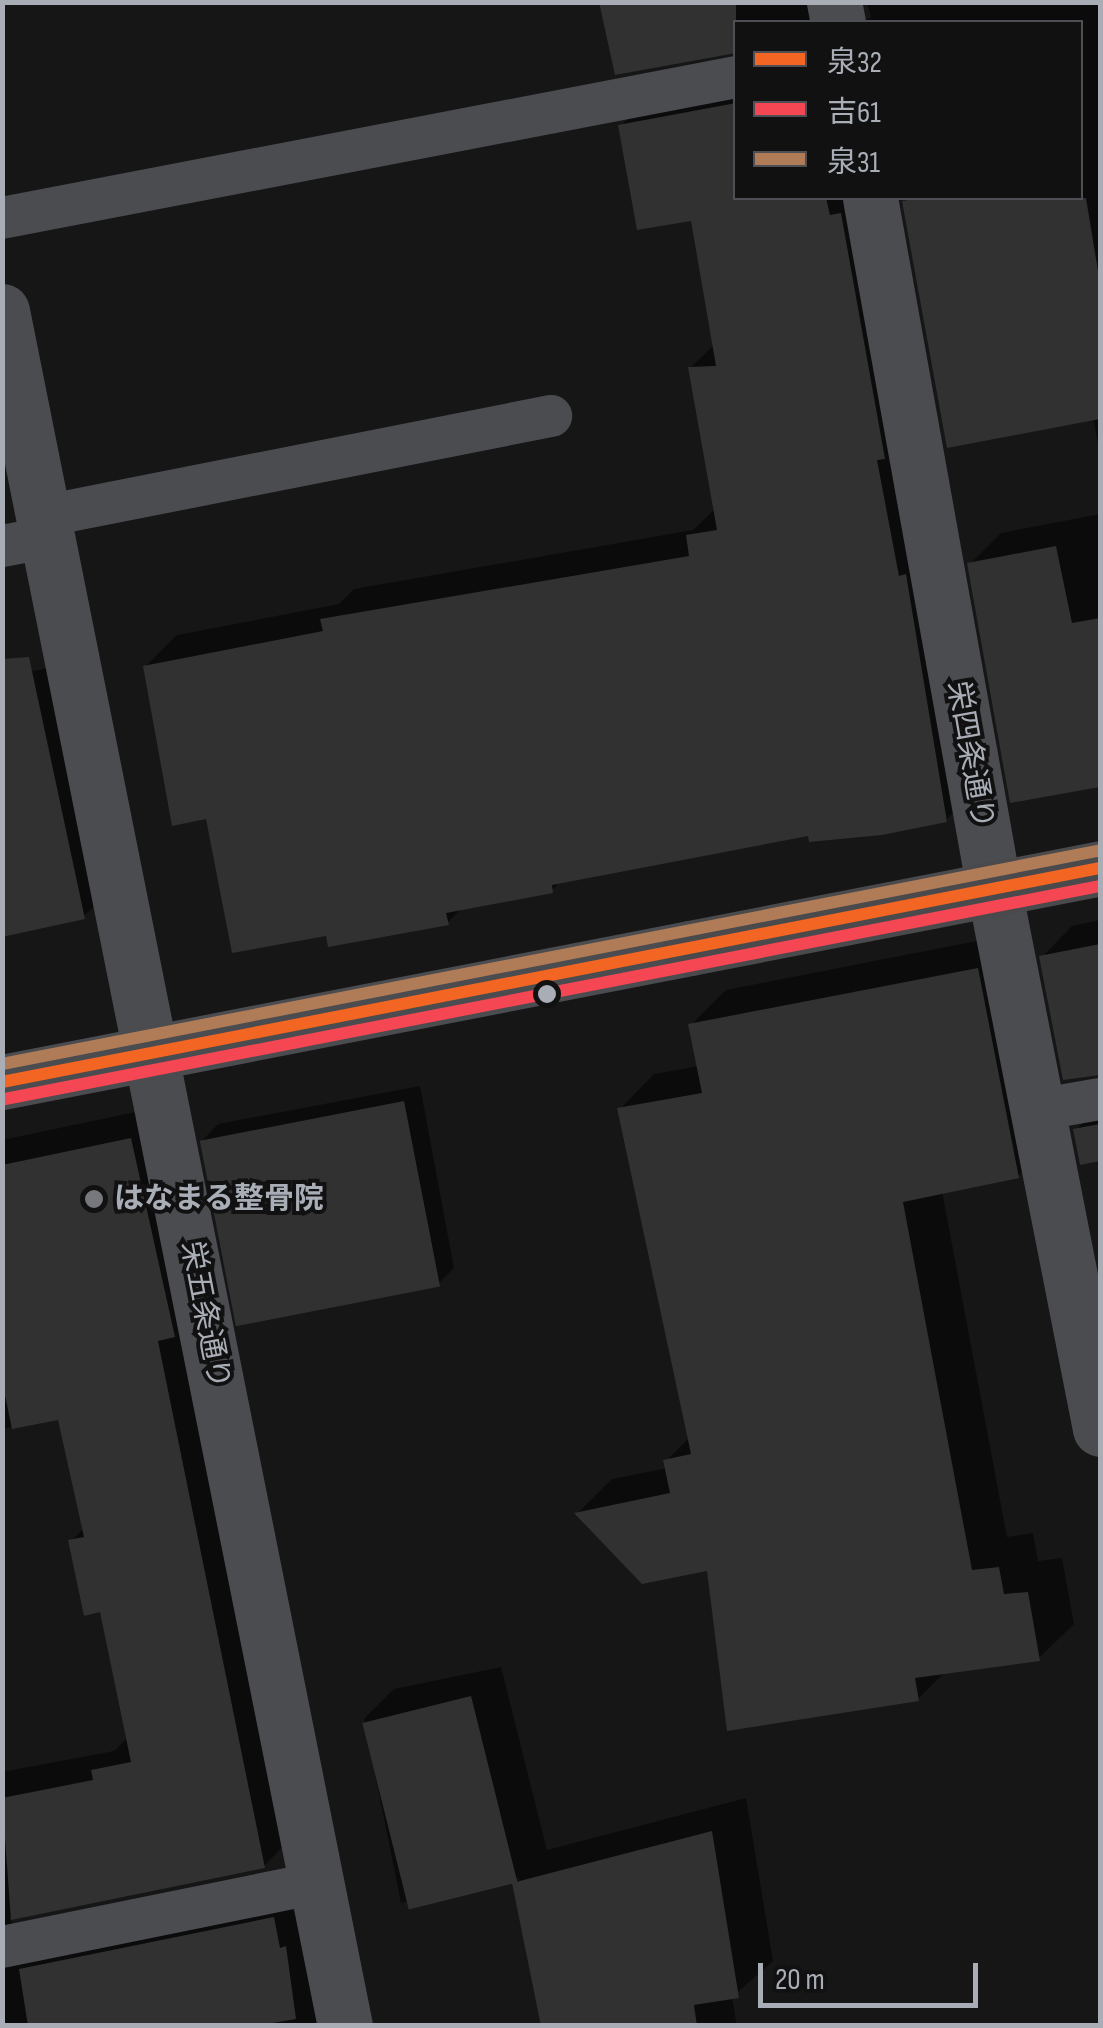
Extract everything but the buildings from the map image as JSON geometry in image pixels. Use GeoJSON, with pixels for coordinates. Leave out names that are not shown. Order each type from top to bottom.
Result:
{"type":"FeatureCollection","features":[{"type":"Feature","properties":{"kind":"main road"},"geometry":{"type":"LineString","coordinates":[[690,948],[1100,868]]}},
{"type":"Feature","properties":{"kind":"street","name":"栄四条通り"},"geometry":{"type":"LineString","coordinates":[[870,200],[994,888],[1100,1429]]}},
{"type":"Feature","properties":{"kind":"street","name":"栄五条通り"},"geometry":{"type":"LineString","coordinates":[[2,311],[32,533],[152,1053],[345,2026]]}},
{"type":"Feature","properties":{"kind":"street"},"geometry":{"type":"LineString","coordinates":[[2,1082],[690,948]]}},
{"type":"Feature","properties":{"kind":"lane"},"geometry":{"type":"LineString","coordinates":[[2,218],[733,78]]}},
{"type":"Feature","properties":{"kind":"lane"},"geometry":{"type":"LineString","coordinates":[[32,533],[551,416]]}},
{"type":"Feature","properties":{"kind":"lane"},"geometry":{"type":"LineString","coordinates":[[1037,1110],[1100,1098]]}},
{"type":"Feature","properties":{"kind":"lane"},"geometry":{"type":"LineString","coordinates":[[2,1948],[317,1883]]}},
{"type":"Feature","properties":{"kind":"transit line","name":"泉31"},"geometry":{"type":"LineString","coordinates":[[2,1064],[1097,851]]}},
{"type":"Feature","properties":{"kind":"transit line","name":"泉32"},"geometry":{"type":"LineString","coordinates":[[2,1082],[1100,868]]}},
{"type":"Feature","properties":{"kind":"transit line","name":"吉61"},"geometry":{"type":"LineString","coordinates":[[5,1099],[1100,886]]}},
{"type":"Feature","properties":{"kind":"place","name":"はなまる整骨院"},"geometry":{"type":"Point","coordinates":[94,1199]}}]}
